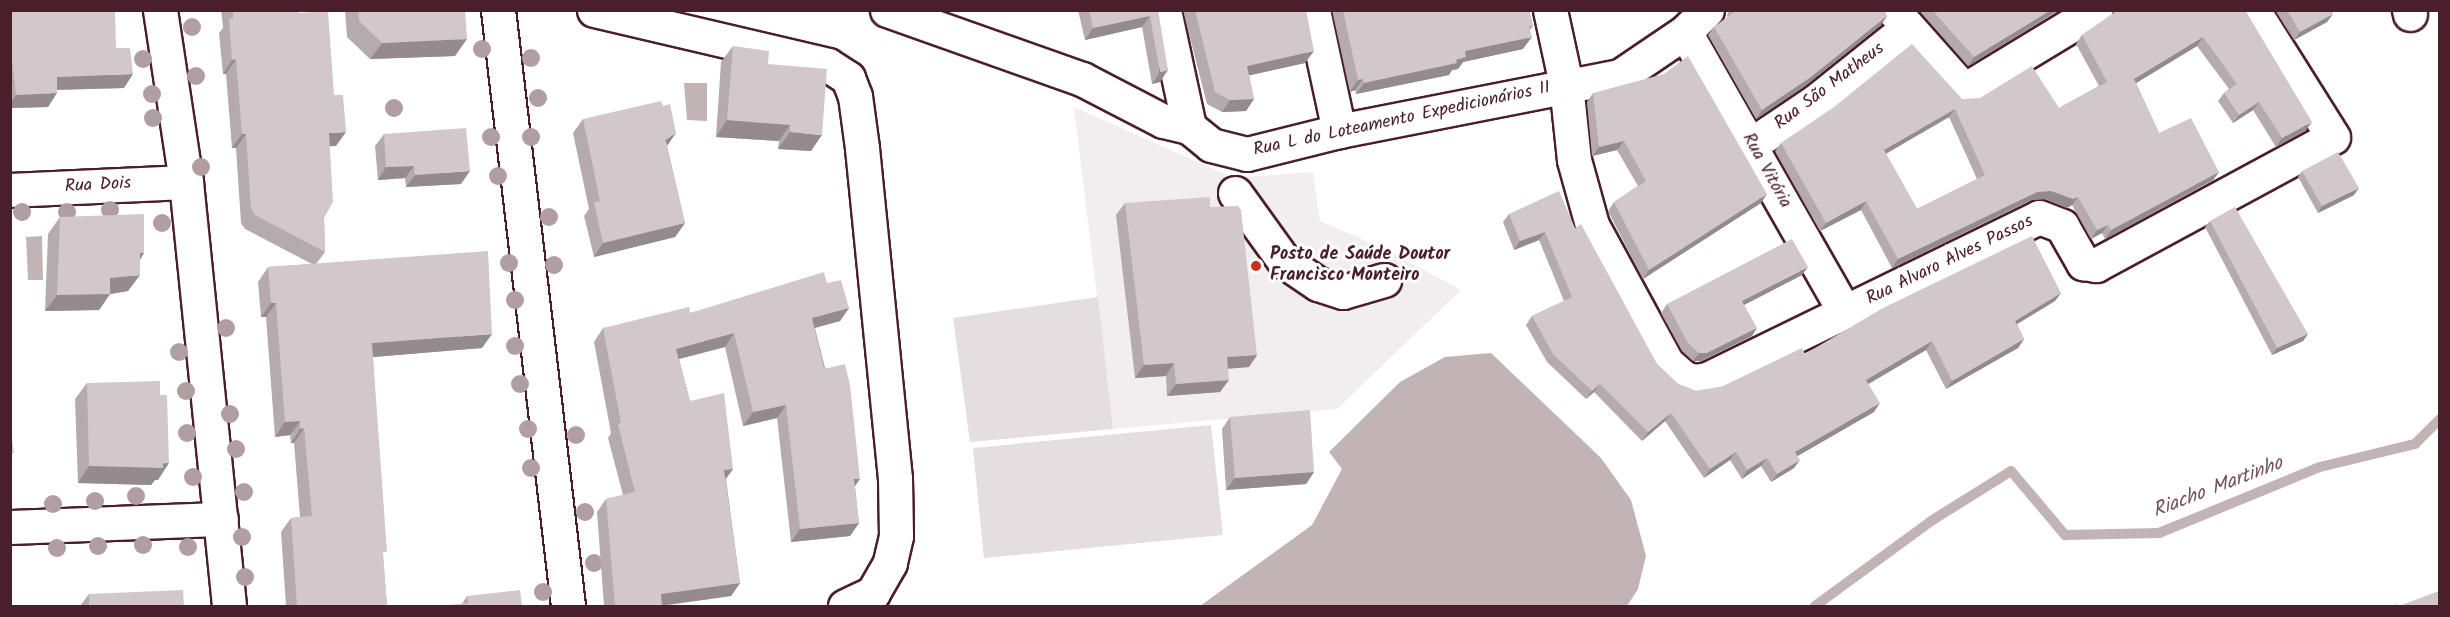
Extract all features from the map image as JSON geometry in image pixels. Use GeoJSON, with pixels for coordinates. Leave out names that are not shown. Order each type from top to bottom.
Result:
{"type":"FeatureCollection","features":[{"type":"Feature","properties":{"kind":"street"},"geometry":{"type":"LineString","coordinates":[[160,10],[186,182],[229,606]]}},
{"type":"Feature","properties":{"kind":"street"},"geometry":{"type":"LineString","coordinates":[[498,10],[568,606]]}},
{"type":"Feature","properties":{"kind":"street"},"geometry":{"type":"LineString","coordinates":[[594,10],[828,65],[848,78],[855,96],[862,148],[895,478],[896,536],[890,564],[873,593],[844,606]]}},
{"type":"Feature","properties":{"kind":"street","name":"Rua L do Loteamento Expedicionários II"},"geometry":{"type":"LineString","coordinates":[[887,10],[1082,79],[1163,121],[1189,127],[1211,145],[1247,154],[1339,131],[1566,84],[1620,76],[1696,21]]}},
{"type":"Feature","properties":{"kind":"street"},"geometry":{"type":"LineString","coordinates":[[1164,10],[1189,127]]}},
{"type":"Feature","properties":{"kind":"street"},"geometry":{"type":"LineString","coordinates":[[1313,10],[1339,131]]}},
{"type":"Feature","properties":{"kind":"street"},"geometry":{"type":"LineString","coordinates":[[1550,10],[1566,84]]}},
{"type":"Feature","properties":{"kind":"street"},"geometry":{"type":"LineString","coordinates":[[1900,19],[1964,90],[2096,10]]}},
{"type":"Feature","properties":{"kind":"street","name":"Rua Alvaro Alves Passos"},"geometry":{"type":"LineString","coordinates":[[1566,84],[1574,160],[1592,225],[1667,363],[1684,378],[1707,379],[2039,217],[2062,226],[2083,263],[2096,265],[2333,137],[2253,10]]}},
{"type":"Feature","properties":{"kind":"street","name":"Rua São Matheus"},"geometry":{"type":"LineString","coordinates":[[1752,144],[1816,101],[1900,19]]}},
{"type":"Feature","properties":{"kind":"street","name":"Rua Vitória"},"geometry":{"type":"LineString","coordinates":[[1696,21],[1752,144],[1845,312]]}},
{"type":"Feature","properties":{"kind":"street","name":"Rua Dois"},"geometry":{"type":"LineString","coordinates":[[10,190],[186,182]]}},
{"type":"Feature","properties":{"kind":"street"},"geometry":{"type":"LineString","coordinates":[[1234,193],[1284,261],[1318,284],[1343,292],[1384,280]]}},
{"type":"Feature","properties":{"kind":"street"},"geometry":{"type":"LineString","coordinates":[[10,527],[221,519]]}},
{"type":"Feature","properties":{"kind":"shaded area"},"geometry":{"type":"Polygon","coordinates":[[[684,83],[707,83],[707,121],[687,120],[684,83]]]}},
{"type":"Feature","properties":{"kind":"shaded area","name":"Posto de Saúde Doutor Francisco Monteiro"},"geometry":{"type":"Polygon","coordinates":[[[1074,107],[1234,178],[1313,172],[1320,221],[1387,250],[1461,290],[1337,409],[1113,429],[1074,107]]]}},
{"type":"Feature","properties":{"kind":"shaded area"},"geometry":{"type":"Polygon","coordinates":[[[42,236],[43,280],[28,280],[26,237],[42,236]]]}},
{"type":"Feature","properties":{"kind":"shaded area"},"geometry":{"type":"Polygon","coordinates":[[[1098,297],[1113,429],[970,442],[953,318],[1098,297]]]}},
{"type":"Feature","properties":{"kind":"shaded area"},"geometry":{"type":"Polygon","coordinates":[[[1491,353],[1601,458],[1631,500],[1646,556],[1638,589],[1627,606],[1200,606],[1312,525],[1342,469],[1329,452],[1400,382],[1445,357],[1491,353]]]}},
{"type":"Feature","properties":{"kind":"shaded area"},"geometry":{"type":"Polygon","coordinates":[[[1211,425],[1223,535],[984,558],[973,448],[1211,425]]]}},
{"type":"Feature","properties":{"kind":"building"},"geometry":{"type":"Polygon","coordinates":[[[10,10],[115,10],[116,48],[130,48],[133,74],[57,77],[57,93],[16,95],[10,43],[10,10]]]}},
{"type":"Feature","properties":{"kind":"building"},"geometry":{"type":"Polygon","coordinates":[[[233,10],[298,10],[298,13],[328,11],[334,95],[343,95],[346,132],[329,133],[333,202],[324,218],[325,252],[255,215],[251,209],[246,134],[242,134],[236,59],[232,60],[229,19],[233,18],[233,10]]]}},
{"type":"Feature","properties":{"kind":"building"},"geometry":{"type":"Polygon","coordinates":[[[358,10],[465,10],[467,39],[382,43],[359,21],[358,10]]]}},
{"type":"Feature","properties":{"kind":"building"},"geometry":{"type":"Polygon","coordinates":[[[1089,10],[1158,10],[1168,70],[1160,72],[1150,16],[1093,28],[1089,10]]]}},
{"type":"Feature","properties":{"kind":"building"},"geometry":{"type":"Polygon","coordinates":[[[1195,10],[1306,10],[1314,51],[1247,66],[1254,99],[1230,100],[1215,92],[1195,10]]]}},
{"type":"Feature","properties":{"kind":"building"},"geometry":{"type":"Polygon","coordinates":[[[1343,10],[1529,10],[1533,26],[1529,26],[1532,37],[1465,51],[1466,57],[1456,60],[1457,63],[1364,83],[1363,79],[1358,80],[1343,10]]]}},
{"type":"Feature","properties":{"kind":"building"},"geometry":{"type":"Polygon","coordinates":[[[1735,10],[1884,10],[1887,16],[1811,77],[1762,110],[1714,27],[1735,10]]]}},
{"type":"Feature","properties":{"kind":"building"},"geometry":{"type":"Polygon","coordinates":[[[1932,10],[2051,10],[1974,57],[1932,10]]]}},
{"type":"Feature","properties":{"kind":"building"},"geometry":{"type":"Polygon","coordinates":[[[2118,10],[2245,10],[2312,122],[2282,138],[2259,102],[2239,115],[2224,93],[2237,84],[2203,37],[2134,79],[2159,133],[2191,118],[2219,172],[2111,230],[2108,225],[2097,230],[2078,197],[2073,199],[2051,191],[2037,192],[1898,259],[1866,201],[1826,223],[1781,143],[1834,107],[1912,44],[1962,99],[1980,98],[2032,66],[2059,108],[2107,82],[2082,35],[2118,10]],[[1955,109],[1884,150],[1917,209],[1985,175],[1955,109]]]}},
{"type":"Feature","properties":{"kind":"building"},"geometry":{"type":"Polygon","coordinates":[[[2287,10],[2332,10],[2333,14],[2300,32],[2287,10]]]}},
{"type":"Feature","properties":{"kind":"building"},"geometry":{"type":"Polygon","coordinates":[[[733,46],[769,51],[768,64],[827,69],[822,135],[790,132],[790,125],[727,120],[733,46]]]}},
{"type":"Feature","properties":{"kind":"building"},"geometry":{"type":"Polygon","coordinates":[[[1688,56],[1767,194],[1649,270],[1614,202],[1646,181],[1624,141],[1599,147],[1593,93],[1664,74],[1688,56]]]}},
{"type":"Feature","properties":{"kind":"building"},"geometry":{"type":"Polygon","coordinates":[[[661,101],[663,106],[670,104],[676,133],[665,140],[685,223],[603,243],[594,202],[600,201],[583,119],[661,101]]]}},
{"type":"Feature","properties":{"kind":"building"},"geometry":{"type":"Polygon","coordinates":[[[466,128],[470,171],[415,175],[414,166],[386,167],[384,134],[466,128]]]}},
{"type":"Feature","properties":{"kind":"building"},"geometry":{"type":"Polygon","coordinates":[[[2338,152],[2359,188],[2322,206],[2302,171],[2338,152]]]}},
{"type":"Feature","properties":{"kind":"building"},"geometry":{"type":"Polygon","coordinates":[[[1559,191],[1575,228],[1581,224],[1657,364],[1678,384],[1696,391],[1721,387],[1802,348],[1805,354],[1883,308],[2032,236],[2061,293],[2015,321],[2024,339],[1952,381],[1932,341],[1866,380],[1880,403],[1795,452],[1800,460],[1777,474],[1767,458],[1747,470],[1736,452],[1710,469],[1671,413],[1648,432],[1600,384],[1592,391],[1553,354],[1532,316],[1572,297],[1545,232],[1520,241],[1509,214],[1559,191]]]}},
{"type":"Feature","properties":{"kind":"building"},"geometry":{"type":"Polygon","coordinates":[[[1210,197],[1210,207],[1238,206],[1241,210],[1257,355],[1227,357],[1229,380],[1176,384],[1174,363],[1144,365],[1125,203],[1210,197]]]}},
{"type":"Feature","properties":{"kind":"building"},"geometry":{"type":"Polygon","coordinates":[[[2235,207],[2308,334],[2277,348],[2210,221],[2235,207]]]}},
{"type":"Feature","properties":{"kind":"building"},"geometry":{"type":"Polygon","coordinates":[[[144,214],[144,253],[140,253],[140,275],[110,278],[110,294],[57,295],[60,217],[144,214]]]}},
{"type":"Feature","properties":{"kind":"building"},"geometry":{"type":"Polygon","coordinates":[[[1792,239],[1808,267],[1742,301],[1757,328],[1707,353],[1699,353],[1688,343],[1667,304],[1792,239]]]}},
{"type":"Feature","properties":{"kind":"building"},"geometry":{"type":"Polygon","coordinates":[[[488,251],[492,334],[372,343],[387,552],[383,552],[387,606],[297,606],[291,518],[312,516],[304,428],[300,429],[300,421],[285,422],[276,303],[271,303],[268,267],[488,251]]]}},
{"type":"Feature","properties":{"kind":"building"},"geometry":{"type":"Polygon","coordinates":[[[824,272],[827,283],[841,280],[849,308],[812,318],[824,369],[845,364],[850,385],[860,479],[854,479],[859,523],[800,529],[786,405],[753,412],[734,333],[676,349],[690,401],[724,393],[733,469],[724,470],[740,583],[661,594],[662,606],[615,606],[606,499],[635,492],[618,424],[621,423],[603,328],[689,307],[690,313],[824,272]]]}},
{"type":"Feature","properties":{"kind":"building"},"geometry":{"type":"Polygon","coordinates":[[[160,381],[160,395],[167,395],[169,463],[163,463],[163,468],[89,466],[87,383],[160,381]]]}},
{"type":"Feature","properties":{"kind":"building"},"geometry":{"type":"Polygon","coordinates":[[[1310,410],[1314,472],[1235,478],[1230,417],[1310,410]]]}},
{"type":"Feature","properties":{"kind":"building"},"geometry":{"type":"Polygon","coordinates":[[[10,425],[14,453],[10,453],[10,425]]]}},
{"type":"Feature","properties":{"kind":"building"},"geometry":{"type":"Polygon","coordinates":[[[183,590],[184,606],[89,606],[89,594],[183,590]]]}},
{"type":"Feature","properties":{"kind":"building"},"geometry":{"type":"Polygon","coordinates":[[[520,590],[522,606],[439,606],[468,603],[467,596],[520,590]]]}},
{"type":"Feature","properties":{"kind":"building"},"geometry":{"type":"Polygon","coordinates":[[[2439,591],[2439,606],[2399,606],[2439,591]]]}},
{"type":"Feature","properties":{"kind":"waterway","name":"Riacho Martinho"},"geometry":{"type":"LineString","coordinates":[[1815,606],[1931,521],[2011,471],[2065,535],[2159,533],[2320,467],[2415,444],[2440,419]]}},
{"type":"Feature","properties":{"kind":"place","name":"Posto de Saúde Doutor Francisco Monteiro"},"geometry":{"type":"Point","coordinates":[1256,266]}}]}
